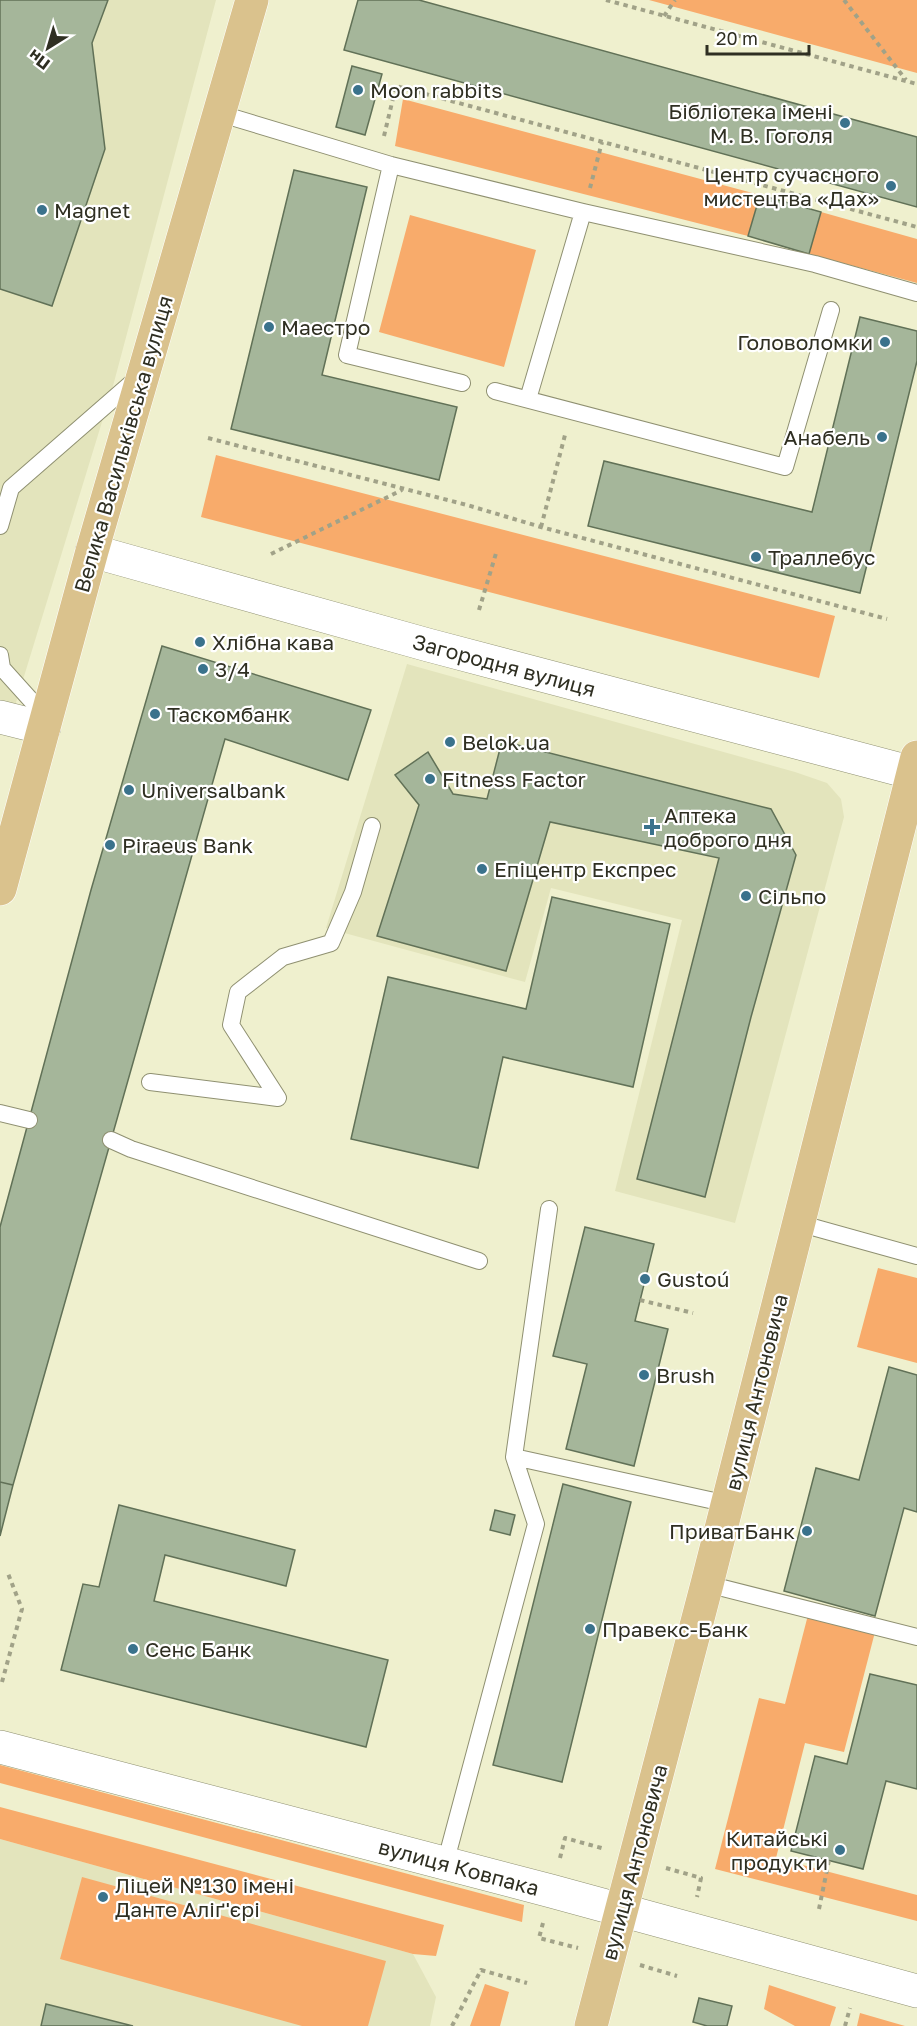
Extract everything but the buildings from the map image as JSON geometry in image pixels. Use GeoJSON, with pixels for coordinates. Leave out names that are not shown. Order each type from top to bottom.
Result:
{"type":"FeatureCollection","features":[{"type":"Feature","properties":{"kind":"main road","name":"Велика Васильківська вулиця"},"geometry":{"type":"LineString","coordinates":[[0,889],[92,551],[252,0]]}},
{"type":"Feature","properties":{"kind":"main road","name":"вулиця Антоновича"},"geometry":{"type":"LineString","coordinates":[[591,2026],[728,1504],[916,768]]}},
{"type":"Feature","properties":{"kind":"street","name":"Загородня вулиця"},"geometry":{"type":"LineString","coordinates":[[92,551],[428,645],[916,768]]}},
{"type":"Feature","properties":{"kind":"street"},"geometry":{"type":"LineString","coordinates":[[0,717],[45,723]]}},
{"type":"Feature","properties":{"kind":"street","name":"вулиця Ковпака"},"geometry":{"type":"LineString","coordinates":[[0,1747],[917,1991]]}},
{"type":"Feature","properties":{"kind":"lane"},"geometry":{"type":"LineString","coordinates":[[218,113],[384,163],[583,212],[815,264],[917,293]]}},
{"type":"Feature","properties":{"kind":"lane"},"geometry":{"type":"LineString","coordinates":[[384,163],[347,356],[462,383]]}},
{"type":"Feature","properties":{"kind":"lane"},"geometry":{"type":"LineString","coordinates":[[528,399],[583,212]]}},
{"type":"Feature","properties":{"kind":"lane"},"geometry":{"type":"LineString","coordinates":[[495,391],[785,466],[831,310]]}},
{"type":"Feature","properties":{"kind":"lane"},"geometry":{"type":"LineString","coordinates":[[0,526],[11,488],[144,372]]}},
{"type":"Feature","properties":{"kind":"lane"},"geometry":{"type":"LineString","coordinates":[[0,655],[2,668],[45,723]]}},
{"type":"Feature","properties":{"kind":"lane"},"geometry":{"type":"LineString","coordinates":[[150,1082],[278,1098],[231,1025],[238,992],[283,957],[331,943],[352,892],[372,826]]}},
{"type":"Feature","properties":{"kind":"lane"},"geometry":{"type":"LineString","coordinates":[[0,1113],[29,1119]]}},
{"type":"Feature","properties":{"kind":"lane"},"geometry":{"type":"LineString","coordinates":[[111,1140],[131,1149],[479,1261]]}},
{"type":"Feature","properties":{"kind":"lane"},"geometry":{"type":"LineString","coordinates":[[446,1864],[536,1524],[514,1457],[549,1209]]}},
{"type":"Feature","properties":{"kind":"lane"},"geometry":{"type":"LineString","coordinates":[[798,1223],[917,1256]]}},
{"type":"Feature","properties":{"kind":"lane"},"geometry":{"type":"LineString","coordinates":[[514,1457],[728,1504]]}},
{"type":"Feature","properties":{"kind":"lane"},"geometry":{"type":"LineString","coordinates":[[707,1584],[917,1637]]}},
{"type":"Feature","properties":{"kind":"path"},"geometry":{"type":"LineString","coordinates":[[606,0],[917,84]]}},
{"type":"Feature","properties":{"kind":"path"},"geometry":{"type":"LineString","coordinates":[[664,16],[675,0]]}},
{"type":"Feature","properties":{"kind":"path"},"geometry":{"type":"LineString","coordinates":[[844,0],[907,82]]}},
{"type":"Feature","properties":{"kind":"path"},"geometry":{"type":"LineString","coordinates":[[384,163],[396,86],[917,227]]}},
{"type":"Feature","properties":{"kind":"path"},"geometry":{"type":"LineString","coordinates":[[583,212],[602,142]]}},
{"type":"Feature","properties":{"kind":"path"},"geometry":{"type":"LineString","coordinates":[[542,527],[571,410]]}},
{"type":"Feature","properties":{"kind":"path"},"geometry":{"type":"LineString","coordinates":[[208,438],[887,619]]}},
{"type":"Feature","properties":{"kind":"path"},"geometry":{"type":"LineString","coordinates":[[271,554],[403,489]]}},
{"type":"Feature","properties":{"kind":"path"},"geometry":{"type":"LineString","coordinates":[[479,610],[497,550]]}},
{"type":"Feature","properties":{"kind":"path"},"geometry":{"type":"LineString","coordinates":[[640,1300],[693,1313]]}},
{"type":"Feature","properties":{"kind":"path"},"geometry":{"type":"LineString","coordinates":[[2,1682],[22,1610],[7,1571]]}},
{"type":"Feature","properties":{"kind":"path"},"geometry":{"type":"LineString","coordinates":[[819,1909],[829,1860]]}},
{"type":"Feature","properties":{"kind":"path"},"geometry":{"type":"LineString","coordinates":[[452,2026],[481,1970],[527,1983]]}},
{"type":"Feature","properties":{"kind":"path"},"geometry":{"type":"LineString","coordinates":[[845,2026],[852,1999]]}},
{"type":"Feature","properties":{"kind":"shaded area"},"geometry":{"type":"Polygon","coordinates":[[[0,0],[216,0],[113,386],[14,709],[0,704],[0,0]]]}},
{"type":"Feature","properties":{"kind":"shaded area"},"geometry":{"type":"Polygon","coordinates":[[[649,0],[917,0],[917,73],[649,0]]]}},
{"type":"Feature","properties":{"kind":"shaded area"},"geometry":{"type":"Polygon","coordinates":[[[403,99],[760,195],[748,236],[395,146],[403,99]]]}},
{"type":"Feature","properties":{"kind":"shaded area"},"geometry":{"type":"Polygon","coordinates":[[[821,212],[917,239],[917,283],[809,254],[821,212]]]}},
{"type":"Feature","properties":{"kind":"shaded area"},"geometry":{"type":"Polygon","coordinates":[[[410,215],[536,250],[504,367],[379,332],[410,215]]]}},
{"type":"Feature","properties":{"kind":"shaded area"},"geometry":{"type":"Polygon","coordinates":[[[216,455],[835,616],[819,678],[201,517],[216,455]]]}},
{"type":"Feature","properties":{"kind":"shaded area"},"geometry":{"type":"Polygon","coordinates":[[[407,664],[795,772],[827,783],[841,799],[844,817],[735,1223],[615,1191],[682,920],[551,888],[525,982],[326,928],[407,664]]]}},
{"type":"Feature","properties":{"kind":"shaded area"},"geometry":{"type":"Polygon","coordinates":[[[878,1268],[917,1278],[917,1363],[857,1347],[878,1268]]]}},
{"type":"Feature","properties":{"kind":"shaded area"},"geometry":{"type":"Polygon","coordinates":[[[808,1615],[875,1632],[844,1752],[805,1743],[776,1858],[917,1895],[917,1921],[715,1869],[759,1698],[785,1704],[808,1615]]]}},
{"type":"Feature","properties":{"kind":"shaded area"},"geometry":{"type":"Polygon","coordinates":[[[0,1765],[524,1905],[522,1922],[0,1783],[0,1765]]]}},
{"type":"Feature","properties":{"kind":"shaded area"},"geometry":{"type":"Polygon","coordinates":[[[0,1807],[444,1925],[436,1956],[413,1954],[0,1839],[0,1807]]]}},
{"type":"Feature","properties":{"kind":"shaded area","name":"Ліцей №130 імені Данте Аліґ'єрі"},"geometry":{"type":"Polygon","coordinates":[[[0,1839],[413,1954],[436,1997],[430,2026],[0,2026],[0,1839]]]}},
{"type":"Feature","properties":{"kind":"shaded area"},"geometry":{"type":"Polygon","coordinates":[[[82,1877],[386,1961],[368,2026],[302,2026],[60,1959],[82,1877]]]}},
{"type":"Feature","properties":{"kind":"shaded area"},"geometry":{"type":"Polygon","coordinates":[[[485,1984],[509,1992],[500,2026],[470,2026],[485,1984]]]}},
{"type":"Feature","properties":{"kind":"shaded area"},"geometry":{"type":"Polygon","coordinates":[[[769,1985],[836,2007],[830,2026],[795,2026],[764,2009],[769,1985]]]}},
{"type":"Feature","properties":{"kind":"shaded area"},"geometry":{"type":"Polygon","coordinates":[[[860,2013],[905,2026],[857,2026],[860,2013]]]}},
{"type":"Feature","properties":{"kind":"place","name":"Moon rabbits"},"geometry":{"type":"Point","coordinates":[358,90]}},
{"type":"Feature","properties":{"kind":"place","name":"Бібліотека імені М. В. Гоголя"},"geometry":{"type":"Point","coordinates":[845,123]}},
{"type":"Feature","properties":{"kind":"place","name":"Центр сучасного мистецтва «Дах»"},"geometry":{"type":"Point","coordinates":[891,186]}},
{"type":"Feature","properties":{"kind":"place","name":"Magnet"},"geometry":{"type":"Point","coordinates":[42,210]}},
{"type":"Feature","properties":{"kind":"place","name":"Маестро"},"geometry":{"type":"Point","coordinates":[269,327]}},
{"type":"Feature","properties":{"kind":"place","name":"Головоломки"},"geometry":{"type":"Point","coordinates":[885,342]}},
{"type":"Feature","properties":{"kind":"place","name":"Анабель"},"geometry":{"type":"Point","coordinates":[882,437]}},
{"type":"Feature","properties":{"kind":"place","name":"Траллебус"},"geometry":{"type":"Point","coordinates":[756,557]}},
{"type":"Feature","properties":{"kind":"place","name":"Хлібна кава"},"geometry":{"type":"Point","coordinates":[200,642]}},
{"type":"Feature","properties":{"kind":"place","name":"3/4"},"geometry":{"type":"Point","coordinates":[203,669]}},
{"type":"Feature","properties":{"kind":"place","name":"Таскомбанк"},"geometry":{"type":"Point","coordinates":[155,714]}},
{"type":"Feature","properties":{"kind":"place","name":"Belok.ua"},"geometry":{"type":"Point","coordinates":[450,742]}},
{"type":"Feature","properties":{"kind":"place","name":"Fitness Factor"},"geometry":{"type":"Point","coordinates":[430,779]}},
{"type":"Feature","properties":{"kind":"place","name":"Universalbank"},"geometry":{"type":"Point","coordinates":[129,790]}},
{"type":"Feature","properties":{"kind":"place","name":"Аптека доброго дня"},"geometry":{"type":"Point","coordinates":[652,827]}},
{"type":"Feature","properties":{"kind":"place","name":"Piraeus Bank"},"geometry":{"type":"Point","coordinates":[110,845]}},
{"type":"Feature","properties":{"kind":"place","name":"Епіцентр Експрес"},"geometry":{"type":"Point","coordinates":[482,869]}},
{"type":"Feature","properties":{"kind":"place","name":"Сільпо"},"geometry":{"type":"Point","coordinates":[746,896]}},
{"type":"Feature","properties":{"kind":"place","name":"Gustoú"},"geometry":{"type":"Point","coordinates":[645,1279]}},
{"type":"Feature","properties":{"kind":"place","name":"Brush"},"geometry":{"type":"Point","coordinates":[644,1375]}},
{"type":"Feature","properties":{"kind":"place","name":"ПриватБанк"},"geometry":{"type":"Point","coordinates":[807,1531]}},
{"type":"Feature","properties":{"kind":"place","name":"Правекс-Банк"},"geometry":{"type":"Point","coordinates":[590,1629]}},
{"type":"Feature","properties":{"kind":"place","name":"Сенс Банк"},"geometry":{"type":"Point","coordinates":[133,1649]}},
{"type":"Feature","properties":{"kind":"place","name":"Китайські продукти"},"geometry":{"type":"Point","coordinates":[840,1850]}},
{"type":"Feature","properties":{"kind":"place","name":"Ліцей №130 імені Данте Аліґ'єрі"},"geometry":{"type":"Point","coordinates":[103,1897]}}]}
